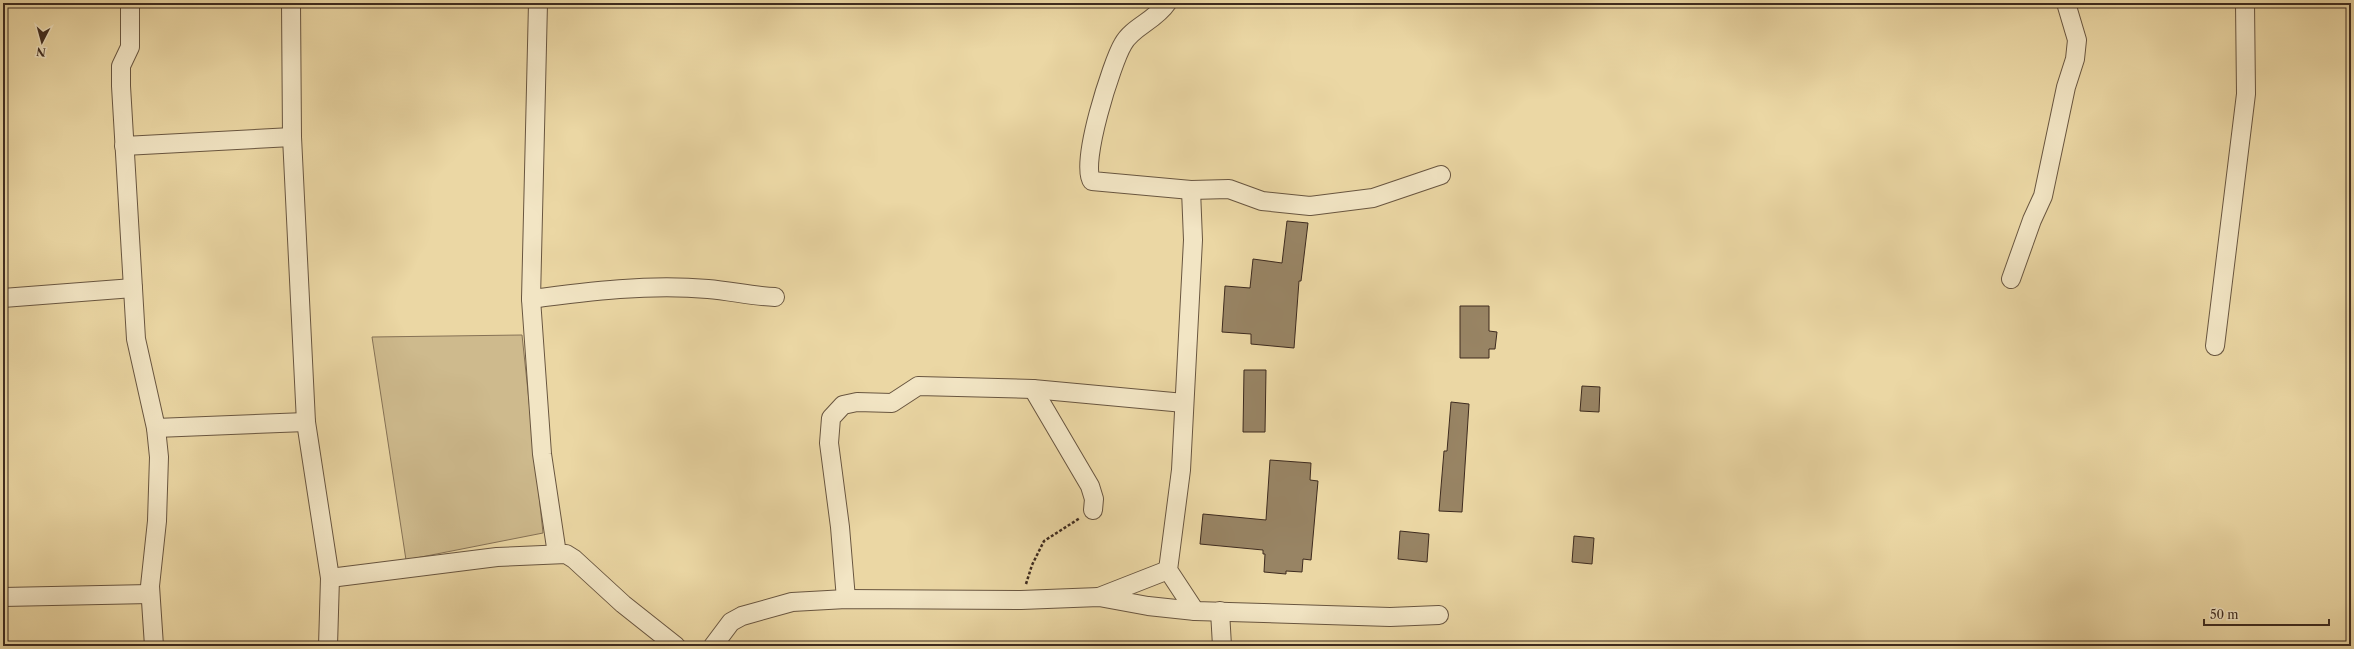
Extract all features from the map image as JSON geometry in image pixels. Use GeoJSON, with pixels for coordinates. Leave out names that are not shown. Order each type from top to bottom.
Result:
{"type":"FeatureCollection","features":[{"type":"Feature","properties":{"kind":"street"},"geometry":{"type":"LineString","coordinates":[[130,3],[130,47],[121,66],[124,146],[136,339],[156,428],[159,458],[157,521],[150,594],[154,646]]}},
{"type":"Feature","properties":{"kind":"street"},"geometry":{"type":"LineString","coordinates":[[291,3],[292,137],[306,422],[330,578],[328,646]]}},
{"type":"Feature","properties":{"kind":"street"},"geometry":{"type":"LineString","coordinates":[[538,3],[532,299],[542,454],[557,554]]}},
{"type":"Feature","properties":{"kind":"street"},"geometry":{"type":"LineString","coordinates":[[1167,3],[1160,14],[1139,28],[1123,43],[1109,77],[1092,138],[1088,177],[1092,181],[1191,190],[1229,189],[1262,201],[1310,206],[1373,198],[1441,175]]}},
{"type":"Feature","properties":{"kind":"street"},"geometry":{"type":"LineString","coordinates":[[2011,280],[2032,220],[2043,196],[2066,87],[2075,59],[2077,40],[2066,3]]}},
{"type":"Feature","properties":{"kind":"street"},"geometry":{"type":"LineString","coordinates":[[2215,346],[2246,94],[2245,3]]}},
{"type":"Feature","properties":{"kind":"street"},"geometry":{"type":"LineString","coordinates":[[124,146],[292,137]]}},
{"type":"Feature","properties":{"kind":"street"},"geometry":{"type":"LineString","coordinates":[[1191,190],[1192,240],[1181,470],[1168,570],[1195,611]]}},
{"type":"Feature","properties":{"kind":"street"},"geometry":{"type":"LineString","coordinates":[[3,298],[133,288]]}},
{"type":"Feature","properties":{"kind":"street"},"geometry":{"type":"LineString","coordinates":[[532,299],[611,288],[708,289],[747,295],[775,297]]}},
{"type":"Feature","properties":{"kind":"street"},"geometry":{"type":"LineString","coordinates":[[846,599],[840,527],[829,443],[831,418],[843,405],[857,402],[892,402],[918,386],[1033,389],[1184,403]]}},
{"type":"Feature","properties":{"kind":"street"},"geometry":{"type":"LineString","coordinates":[[1033,389],[1090,486],[1094,499],[1093,510]]}},
{"type":"Feature","properties":{"kind":"street"},"geometry":{"type":"LineString","coordinates":[[156,428],[306,422]]}},
{"type":"Feature","properties":{"kind":"street"},"geometry":{"type":"LineString","coordinates":[[330,578],[497,557],[566,554],[574,559],[623,604],[676,646]]}},
{"type":"Feature","properties":{"kind":"street"},"geometry":{"type":"LineString","coordinates":[[1099,597],[1168,570]]}},
{"type":"Feature","properties":{"kind":"street"},"geometry":{"type":"LineString","coordinates":[[3,597],[150,594]]}},
{"type":"Feature","properties":{"kind":"street"},"geometry":{"type":"LineString","coordinates":[[713,646],[731,622],[742,616],[792,602],[846,599],[1021,600],[1099,597],[1148,606],[1195,611],[1390,617],[1439,614]]}},
{"type":"Feature","properties":{"kind":"street"},"geometry":{"type":"LineString","coordinates":[[1220,611],[1222,646]]}},
{"type":"Feature","properties":{"kind":"path"},"geometry":{"type":"LineString","coordinates":[[1021,600],[1032,565],[1044,541],[1079,518],[1087,517],[1093,510]]}},
{"type":"Feature","properties":{"kind":"shaded area"},"geometry":{"type":"Polygon","coordinates":[[[522,335],[543,533],[406,560],[372,337],[522,335]]]}},
{"type":"Feature","properties":{"kind":"building"},"geometry":{"type":"Polygon","coordinates":[[[1287,221],[1308,223],[1301,281],[1299,281],[1294,348],[1251,344],[1251,334],[1222,332],[1225,286],[1250,288],[1253,259],[1282,263],[1287,221]]]}},
{"type":"Feature","properties":{"kind":"building"},"geometry":{"type":"Polygon","coordinates":[[[1460,306],[1489,306],[1489,331],[1497,332],[1495,349],[1489,349],[1489,358],[1460,358],[1460,306]]]}},
{"type":"Feature","properties":{"kind":"building"},"geometry":{"type":"Polygon","coordinates":[[[1244,370],[1266,370],[1265,432],[1243,432],[1244,370]]]}},
{"type":"Feature","properties":{"kind":"building"},"geometry":{"type":"Polygon","coordinates":[[[1582,386],[1600,387],[1599,412],[1580,411],[1582,386]]]}},
{"type":"Feature","properties":{"kind":"building"},"geometry":{"type":"Polygon","coordinates":[[[1451,402],[1469,404],[1462,512],[1439,511],[1444,451],[1447,451],[1451,402]]]}},
{"type":"Feature","properties":{"kind":"building"},"geometry":{"type":"Polygon","coordinates":[[[1270,460],[1311,463],[1310,480],[1318,481],[1311,560],[1303,559],[1302,572],[1286,571],[1286,574],[1264,572],[1265,554],[1263,554],[1263,550],[1200,544],[1203,514],[1266,520],[1270,460]]]}},
{"type":"Feature","properties":{"kind":"building"},"geometry":{"type":"Polygon","coordinates":[[[1400,531],[1429,534],[1427,562],[1398,559],[1400,531]]]}},
{"type":"Feature","properties":{"kind":"building"},"geometry":{"type":"Polygon","coordinates":[[[1574,536],[1594,538],[1592,564],[1572,562],[1574,536]]]}}]}
